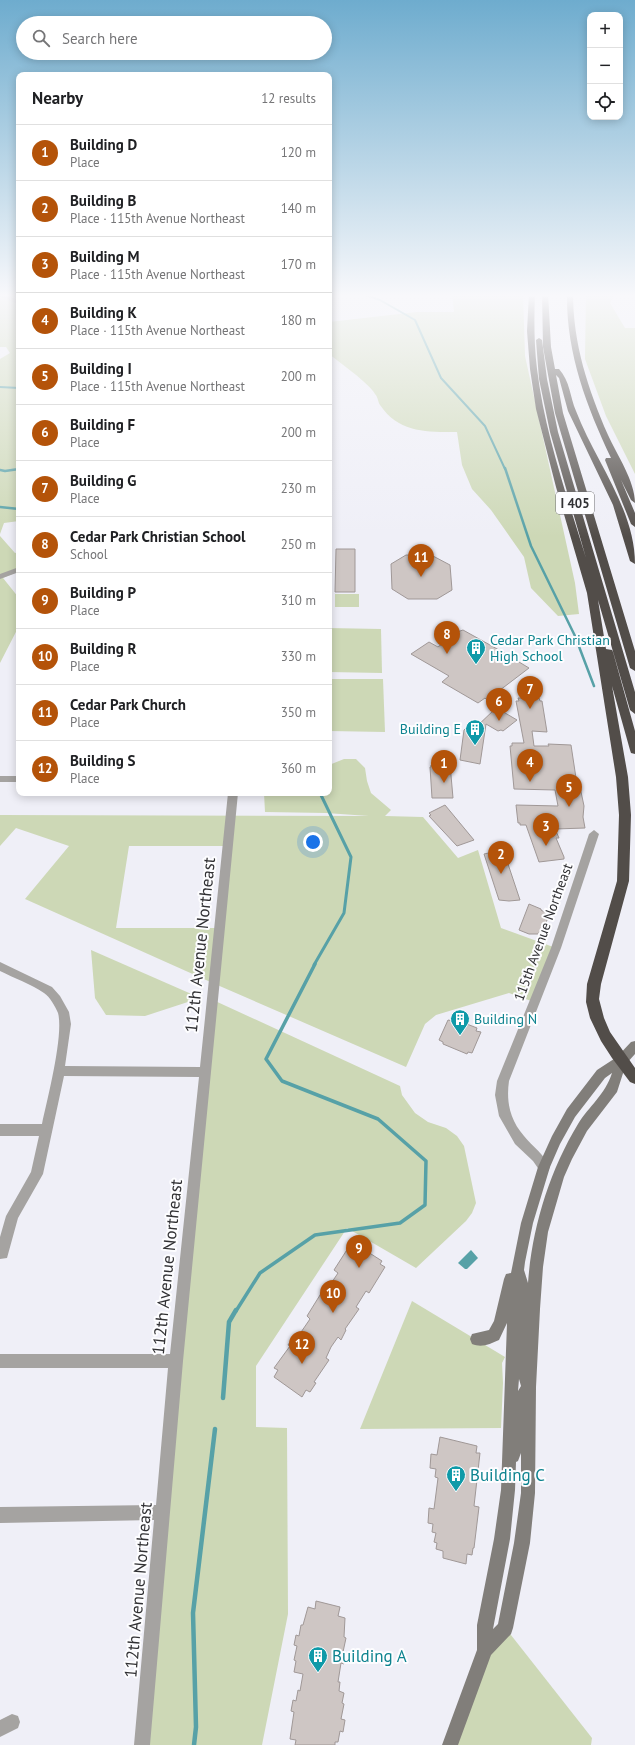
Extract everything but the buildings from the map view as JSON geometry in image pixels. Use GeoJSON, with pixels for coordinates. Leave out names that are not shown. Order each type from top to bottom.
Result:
{"type":"FeatureCollection","features":[{"type":"Feature","properties":{"kind":"highway","name":"I 405"},"geometry":{"type":"LineString","coordinates":[[535,374],[552,456],[592,593],[635,750]]}},
{"type":"Feature","properties":{"kind":"highway","name":"I 405"},"geometry":{"type":"LineString","coordinates":[[543,374],[550,414],[635,710]]}},
{"type":"Feature","properties":{"kind":"highway","name":"I 405"},"geometry":{"type":"LineString","coordinates":[[552,374],[558,408],[635,668]]}},
{"type":"Feature","properties":{"kind":"highway","name":"I 405"},"geometry":{"type":"LineString","coordinates":[[557,374],[571,435],[585,483],[635,640]]}},
{"type":"Feature","properties":{"kind":"highway"},"geometry":{"type":"LineString","coordinates":[[559,374],[562,378],[572,411],[617,505],[635,561]]}},
{"type":"Feature","properties":{"kind":"highway"},"geometry":{"type":"LineString","coordinates":[[582,374],[598,420],[615,479],[635,524]]}},
{"type":"Feature","properties":{"kind":"highway"},"geometry":{"type":"LineString","coordinates":[[598,420],[635,500]]}},
{"type":"Feature","properties":{"kind":"highway"},"geometry":{"type":"LineString","coordinates":[[592,593],[622,777],[625,815],[623,881],[594,984],[592,996],[593,1008],[601,1028],[621,1061],[635,1078]]}},
{"type":"Feature","properties":{"kind":"main road"},"geometry":{"type":"LineString","coordinates":[[450,1745],[485,1650],[485,1624],[502,1540],[509,1468],[512,1357],[518,1262],[527,1223],[544,1167],[570,1113],[601,1074],[621,1061],[635,1046]]}},
{"type":"Feature","properties":{"kind":"main road"},"geometry":{"type":"LineString","coordinates":[[485,1650],[506,1628],[522,1543],[528,1494],[529,1387],[536,1267],[542,1232],[558,1176],[583,1127],[612,1088],[621,1061]]}},
{"type":"Feature","properties":{"kind":"main road"},"geometry":{"type":"LineString","coordinates":[[518,1262],[524,1296],[522,1368],[529,1387]]}},
{"type":"Feature","properties":{"kind":"main road"},"geometry":{"type":"LineString","coordinates":[[477,1339],[485,1339],[494,1335],[500,1323],[512,1274],[518,1262]]}},
{"type":"Feature","properties":{"kind":"main road"},"geometry":{"type":"LineString","coordinates":[[509,1468],[517,1441],[520,1400],[529,1387]]}},
{"type":"Feature","properties":{"kind":"street"},"geometry":{"type":"LineString","coordinates":[[0,577],[16,570]]}},
{"type":"Feature","properties":{"kind":"street"},"geometry":{"type":"LineString","coordinates":[[0,779],[16,779]]}},
{"type":"Feature","properties":{"kind":"street","name":"112th Avenue Northeast"},"geometry":{"type":"LineString","coordinates":[[142,1745],[176,1361],[233,796]]}},
{"type":"Feature","properties":{"kind":"street","name":"115th Avenue Northeast"},"geometry":{"type":"LineString","coordinates":[[544,1167],[537,1157],[519,1140],[503,1112],[501,1095],[503,1080],[556,948],[594,834]]}},
{"type":"Feature","properties":{"kind":"street"},"geometry":{"type":"LineString","coordinates":[[0,966],[48,990],[56,999],[63,1012],[65,1024],[59,1071],[45,1130],[37,1174],[12,1216],[2,1253]]}},
{"type":"Feature","properties":{"kind":"street"},"geometry":{"type":"LineString","coordinates":[[59,1071],[205,1072]]}},
{"type":"Feature","properties":{"kind":"street"},"geometry":{"type":"LineString","coordinates":[[0,1130],[45,1130]]}},
{"type":"Feature","properties":{"kind":"street"},"geometry":{"type":"LineString","coordinates":[[0,1361],[176,1361]]}},
{"type":"Feature","properties":{"kind":"street"},"geometry":{"type":"LineString","coordinates":[[0,1515],[163,1512]]}},
{"type":"Feature","properties":{"kind":"green space"},"geometry":{"type":"Polygon","coordinates":[[[0,374],[16,374],[16,521],[4,523],[0,534],[0,374]]]}},
{"type":"Feature","properties":{"kind":"green space"},"geometry":{"type":"Polygon","coordinates":[[[356,374],[529,374],[575,583],[579,614],[558,616],[531,588],[524,557],[491,510],[472,489],[462,465],[457,432],[424,431],[405,426],[387,414],[380,405],[372,389],[356,374]]]}},
{"type":"Feature","properties":{"kind":"green space"},"geometry":{"type":"Polygon","coordinates":[[[591,374],[635,374],[635,474],[606,416],[591,374]]]}},
{"type":"Feature","properties":{"kind":"green space"},"geometry":{"type":"Polygon","coordinates":[[[0,536],[16,553],[16,572],[3,578],[16,594],[16,632],[0,663],[0,536]]]}},
{"type":"Feature","properties":{"kind":"green space"},"geometry":{"type":"Polygon","coordinates":[[[335,594],[359,594],[359,607],[335,607],[335,594]]]}},
{"type":"Feature","properties":{"kind":"green space"},"geometry":{"type":"Polygon","coordinates":[[[332,628],[381,629],[382,673],[332,672],[332,628]]]}},
{"type":"Feature","properties":{"kind":"green space"},"geometry":{"type":"Polygon","coordinates":[[[332,679],[383,679],[385,732],[332,731],[332,679]]]}},
{"type":"Feature","properties":{"kind":"green space"},"geometry":{"type":"Polygon","coordinates":[[[344,759],[356,759],[365,768],[371,793],[391,810],[385,816],[423,817],[458,858],[478,850],[501,928],[556,948],[534,1002],[509,993],[436,1015],[425,1024],[406,1067],[25,899],[69,846],[16,828],[0,846],[0,815],[369,816],[326,813],[265,812],[264,796],[332,796],[332,764],[344,759]],[[129,846],[116,928],[220,928],[227,846],[129,846]]]}},
{"type":"Feature","properties":{"kind":"green space"},"geometry":{"type":"Polygon","coordinates":[[[91,950],[196,996],[194,1000],[145,1016],[106,1015],[95,998],[91,950]]]}},
{"type":"Feature","properties":{"kind":"green space"},"geometry":{"type":"Polygon","coordinates":[[[213,1000],[400,1086],[402,1095],[415,1113],[428,1122],[446,1128],[457,1136],[464,1146],[476,1203],[472,1213],[466,1221],[416,1268],[347,1228],[256,1366],[256,1427],[287,1428],[288,1614],[262,1745],[142,1745],[213,1000]]]}},
{"type":"Feature","properties":{"kind":"green space"},"geometry":{"type":"Polygon","coordinates":[[[412,1301],[505,1357],[502,1363],[503,1383],[501,1428],[360,1429],[412,1301]]]}},
{"type":"Feature","properties":{"kind":"green space"},"geometry":{"type":"Polygon","coordinates":[[[500,1621],[592,1738],[591,1745],[450,1745],[500,1621]]]}},
{"type":"Feature","properties":{"kind":"water"},"geometry":{"type":"Polygon","coordinates":[[[471,1250],[478,1258],[467,1269],[465,1269],[458,1263],[471,1250]]]}},
{"type":"Feature","properties":{"kind":"waterway"},"geometry":{"type":"LineString","coordinates":[[439,374],[485,426],[505,469]]}},
{"type":"Feature","properties":{"kind":"waterway"},"geometry":{"type":"LineString","coordinates":[[0,387],[16,388]]}},
{"type":"Feature","properties":{"kind":"waterway"},"geometry":{"type":"LineString","coordinates":[[505,468],[531,546],[575,636],[594,686]]}},
{"type":"Feature","properties":{"kind":"waterway"},"geometry":{"type":"LineString","coordinates":[[0,470],[16,469]]}},
{"type":"Feature","properties":{"kind":"waterway"},"geometry":{"type":"LineString","coordinates":[[0,507],[16,509]]}},
{"type":"Feature","properties":{"kind":"waterway"},"geometry":{"type":"LineString","coordinates":[[314,965],[344,913],[351,857],[321,796]]}},
{"type":"Feature","properties":{"kind":"waterway"},"geometry":{"type":"LineString","coordinates":[[236,1311],[260,1273],[315,1235],[400,1223],[425,1205],[426,1161],[378,1119],[282,1081],[266,1059],[315,964]]}},
{"type":"Feature","properties":{"kind":"waterway"},"geometry":{"type":"LineString","coordinates":[[223,1398],[229,1322],[236,1310]]}},
{"type":"Feature","properties":{"kind":"waterway"},"geometry":{"type":"LineString","coordinates":[[194,1745],[196,1727],[193,1613],[215,1429]]}},
{"type":"Feature","properties":{"kind":"place","name":"Cedar Park Church"},"geometry":{"type":"Point","coordinates":[421,577]}},
{"type":"Feature","properties":{"kind":"place","name":"Cedar Park Christian School"},"geometry":{"type":"Point","coordinates":[447,654]}},
{"type":"Feature","properties":{"kind":"place","name":"Cedar Park Christian High School"},"geometry":{"type":"Point","coordinates":[476,665]}},
{"type":"Feature","properties":{"kind":"place","name":"Building G"},"geometry":{"type":"Point","coordinates":[530,709]}},
{"type":"Feature","properties":{"kind":"place","name":"Building F"},"geometry":{"type":"Point","coordinates":[499,721]}},
{"type":"Feature","properties":{"kind":"place","name":"Building E"},"geometry":{"type":"Point","coordinates":[475,746]}},
{"type":"Feature","properties":{"kind":"place","name":"Building K"},"geometry":{"type":"Point","coordinates":[530,782]}},
{"type":"Feature","properties":{"kind":"place","name":"Building D"},"geometry":{"type":"Point","coordinates":[444,783]}},
{"type":"Feature","properties":{"kind":"place","name":"Building I"},"geometry":{"type":"Point","coordinates":[569,807]}},
{"type":"Feature","properties":{"kind":"place","name":"Building M"},"geometry":{"type":"Point","coordinates":[546,846]}},
{"type":"Feature","properties":{"kind":"place","name":"Building B"},"geometry":{"type":"Point","coordinates":[501,874]}},
{"type":"Feature","properties":{"kind":"place","name":"Building N"},"geometry":{"type":"Point","coordinates":[460,1036]}},
{"type":"Feature","properties":{"kind":"place","name":"Building P"},"geometry":{"type":"Point","coordinates":[359,1268]}},
{"type":"Feature","properties":{"kind":"place","name":"Building R"},"geometry":{"type":"Point","coordinates":[333,1313]}},
{"type":"Feature","properties":{"kind":"place","name":"Building S"},"geometry":{"type":"Point","coordinates":[302,1364]}},
{"type":"Feature","properties":{"kind":"place","name":"Building C"},"geometry":{"type":"Point","coordinates":[456,1492]}},
{"type":"Feature","properties":{"kind":"place","name":"Building A"},"geometry":{"type":"Point","coordinates":[318,1673]}}]}
